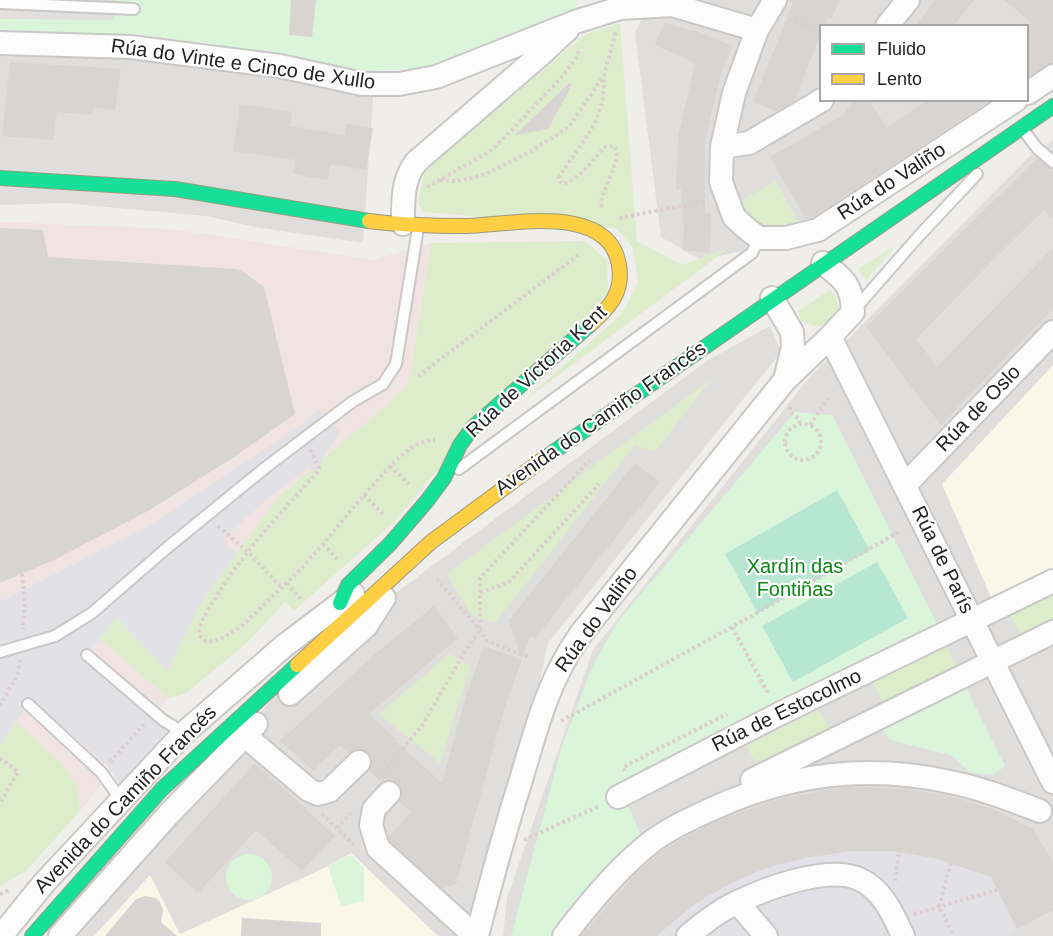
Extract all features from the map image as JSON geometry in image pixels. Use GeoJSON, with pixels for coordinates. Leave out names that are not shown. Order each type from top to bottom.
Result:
{"type":"FeatureCollection","features":[{"type":"Feature","properties":{"kind":"main road","name":"Rúa do Valiño"},"geometry":{"type":"LineString","coordinates":[[772,298],[1053,106]]}},
{"type":"Feature","properties":{"kind":"main road","name":"Rúa de Victoria Kent"},"geometry":{"type":"LineString","coordinates":[[0,178],[164,188],[235,197],[364,221],[446,227],[555,221],[590,229],[609,244],[615,253],[621,273],[621,286],[610,307],[473,427],[460,445],[444,478],[404,528],[348,585],[340,603]]}},
{"type":"Feature","properties":{"kind":"main road","name":"Avenida do Camiño Francés"},"geometry":{"type":"LineString","coordinates":[[32,936],[162,789],[431,542],[538,461],[772,298]]}},
{"type":"Feature","properties":{"kind":"street"},"geometry":{"type":"LineString","coordinates":[[889,24],[908,0]]}},
{"type":"Feature","properties":{"kind":"street","name":"Rúa do Vinte e Cinco de Xullo"},"geometry":{"type":"LineString","coordinates":[[0,43],[130,46],[280,66],[362,84],[399,84],[436,77],[578,31],[620,8],[672,5],[767,14]]}},
{"type":"Feature","properties":{"kind":"street"},"geometry":{"type":"LineString","coordinates":[[759,238],[734,217],[721,182],[723,147],[734,93],[767,14]]}},
{"type":"Feature","properties":{"kind":"street"},"geometry":{"type":"LineString","coordinates":[[411,224],[403,198],[408,172],[416,162],[540,57],[578,31]]}},
{"type":"Feature","properties":{"kind":"street"},"geometry":{"type":"LineString","coordinates":[[1029,92],[1053,76]]}},
{"type":"Feature","properties":{"kind":"street"},"geometry":{"type":"LineString","coordinates":[[723,147],[749,143],[819,102]]}},
{"type":"Feature","properties":{"kind":"street","name":"Rúa do Valiño"},"geometry":{"type":"LineString","coordinates":[[759,238],[786,238],[819,230],[1013,102]]}},
{"type":"Feature","properties":{"kind":"street"},"geometry":{"type":"LineString","coordinates":[[823,263],[842,277],[848,286],[852,296],[853,312]]}},
{"type":"Feature","properties":{"kind":"street"},"geometry":{"type":"LineString","coordinates":[[772,298],[792,332],[808,338],[831,337]]}},
{"type":"Feature","properties":{"kind":"street","name":"Rúa do Valiño"},"geometry":{"type":"LineString","coordinates":[[476,936],[500,847],[541,713],[559,669],[580,635],[785,380],[831,337],[853,312]]}},
{"type":"Feature","properties":{"kind":"street","name":"Rúa do Valiño"},"geometry":{"type":"LineString","coordinates":[[785,380],[792,354],[792,332]]}},
{"type":"Feature","properties":{"kind":"street","name":"Rúa de Oslo"},"geometry":{"type":"LineString","coordinates":[[905,485],[1053,332]]}},
{"type":"Feature","properties":{"kind":"street","name":"Rúa de París"},"geometry":{"type":"LineString","coordinates":[[831,337],[1053,782]]}},
{"type":"Feature","properties":{"kind":"street","name":"Avenida do Camiño Francés"},"geometry":{"type":"LineString","coordinates":[[1,936],[44,883],[179,739],[284,646],[340,603],[431,542]]}},
{"type":"Feature","properties":{"kind":"street","name":"Avenida do Camiño Francés"},"geometry":{"type":"LineString","coordinates":[[60,936],[168,815],[244,735],[366,626],[403,569]]}},
{"type":"Feature","properties":{"kind":"street","name":"Rúa de Estocolmo"},"geometry":{"type":"LineString","coordinates":[[618,797],[779,714],[1053,581]]}},
{"type":"Feature","properties":{"kind":"street"},"geometry":{"type":"LineString","coordinates":[[731,788],[759,778],[1053,632]]}},
{"type":"Feature","properties":{"kind":"street"},"geometry":{"type":"LineString","coordinates":[[244,735],[309,790],[318,794],[328,791],[359,762]]}},
{"type":"Feature","properties":{"kind":"street"},"geometry":{"type":"LineString","coordinates":[[564,936],[596,894],[651,842],[692,818],[744,794],[797,780],[887,773],[950,782],[997,795],[1041,811]]}},
{"type":"Feature","properties":{"kind":"street"},"geometry":{"type":"LineString","coordinates":[[384,785],[374,809],[371,825],[378,848],[476,936]]}},
{"type":"Feature","properties":{"kind":"street"},"geometry":{"type":"LineString","coordinates":[[688,936],[737,902],[775,887],[819,876],[845,875],[872,887],[881,896],[899,928]]}},
{"type":"Feature","properties":{"kind":"street"},"geometry":{"type":"LineString","coordinates":[[737,902],[766,936]]}},
{"type":"Feature","properties":{"kind":"lane"},"geometry":{"type":"LineString","coordinates":[[0,3],[134,9]]}},
{"type":"Feature","properties":{"kind":"lane"},"geometry":{"type":"LineString","coordinates":[[1022,129],[1037,148],[1053,162]]}},
{"type":"Feature","properties":{"kind":"lane","name":"Rúa do Valiño"},"geometry":{"type":"LineString","coordinates":[[853,312],[918,237],[968,186],[999,144]]}},
{"type":"Feature","properties":{"kind":"lane"},"geometry":{"type":"LineString","coordinates":[[0,652],[55,636],[92,614],[198,522],[352,402],[383,384],[396,364],[411,224]]}},
{"type":"Feature","properties":{"kind":"lane"},"geometry":{"type":"LineString","coordinates":[[444,478],[752,253],[759,238]]}},
{"type":"Feature","properties":{"kind":"lane"},"geometry":{"type":"LineString","coordinates":[[87,655],[163,720],[179,739]]}},
{"type":"Feature","properties":{"kind":"lane"},"geometry":{"type":"LineString","coordinates":[[28,704],[126,794]]}},
{"type":"Feature","properties":{"kind":"path"},"geometry":{"type":"LineString","coordinates":[[767,14],[819,32]]}},
{"type":"Feature","properties":{"kind":"path"},"geometry":{"type":"LineString","coordinates":[[578,31],[576,58],[563,76],[489,152],[440,180],[457,182],[486,174],[528,153],[569,127],[604,75],[611,54],[617,21]]}},
{"type":"Feature","properties":{"kind":"path"},"geometry":{"type":"LineString","coordinates":[[604,75],[604,96],[600,115],[592,131],[559,178],[562,184],[567,183],[604,147],[609,145],[614,147],[617,158],[601,201],[606,215]]}},
{"type":"Feature","properties":{"kind":"path"},"geometry":{"type":"LineString","coordinates":[[609,220],[727,197]]}},
{"type":"Feature","properties":{"kind":"path"},"geometry":{"type":"LineString","coordinates":[[418,376],[589,247]]}},
{"type":"Feature","properties":{"kind":"path"},"geometry":{"type":"LineString","coordinates":[[810,425],[830,397]]}},
{"type":"Feature","properties":{"kind":"path"},"geometry":{"type":"LineString","coordinates":[[790,412],[799,419],[800,424]]}},
{"type":"Feature","properties":{"kind":"path"},"geometry":{"type":"LineString","coordinates":[[810,425],[819,432],[821,444],[816,455],[805,459],[794,457],[786,447],[787,435],[794,426],[810,425]]}},
{"type":"Feature","properties":{"kind":"path"},"geometry":{"type":"LineString","coordinates":[[304,439],[319,467],[316,474],[282,510],[248,552],[202,622],[199,630],[203,641],[208,643],[218,640],[232,632],[282,588],[390,466],[415,445],[428,440],[445,439]]}},
{"type":"Feature","properties":{"kind":"path"},"geometry":{"type":"LineString","coordinates":[[384,785],[480,630],[480,578],[592,457]]}},
{"type":"Feature","properties":{"kind":"path"},"geometry":{"type":"LineString","coordinates":[[390,466],[413,488]]}},
{"type":"Feature","properties":{"kind":"path"},"geometry":{"type":"LineString","coordinates":[[480,592],[508,583],[600,484]]}},
{"type":"Feature","properties":{"kind":"path"},"geometry":{"type":"LineString","coordinates":[[364,495],[387,518]]}},
{"type":"Feature","properties":{"kind":"path"},"geometry":{"type":"LineString","coordinates":[[560,721],[899,532]]}},
{"type":"Feature","properties":{"kind":"path"},"geometry":{"type":"LineString","coordinates":[[228,534],[282,588]]}},
{"type":"Feature","properties":{"kind":"path"},"geometry":{"type":"LineString","coordinates":[[323,544],[345,568]]}},
{"type":"Feature","properties":{"kind":"path"},"geometry":{"type":"LineString","coordinates":[[436,579],[487,641],[528,657]]}},
{"type":"Feature","properties":{"kind":"path"},"geometry":{"type":"LineString","coordinates":[[287,583],[302,601]]}},
{"type":"Feature","properties":{"kind":"path"},"geometry":{"type":"LineString","coordinates":[[732,627],[779,714]]}},
{"type":"Feature","properties":{"kind":"path"},"geometry":{"type":"LineString","coordinates":[[109,763],[145,723]]}},
{"type":"Feature","properties":{"kind":"path"},"geometry":{"type":"LineString","coordinates":[[0,758],[18,772],[0,803]]}},
{"type":"Feature","properties":{"kind":"path"},"geometry":{"type":"LineString","coordinates":[[520,842],[618,797]]}},
{"type":"Feature","properties":{"kind":"path"},"geometry":{"type":"LineString","coordinates":[[321,813],[362,851]]}},
{"type":"Feature","properties":{"kind":"path"},"geometry":{"type":"LineString","coordinates":[[951,863],[939,907],[954,936]]}},
{"type":"Feature","properties":{"kind":"path"},"geometry":{"type":"LineString","coordinates":[[899,928],[939,907],[997,890]]}},
{"type":"Feature","properties":{"kind":"shaded area"},"geometry":{"type":"Polygon","coordinates":[[[0,0],[118,0],[113,20],[0,19],[0,0]]]}},
{"type":"Feature","properties":{"kind":"shaded area"},"geometry":{"type":"Polygon","coordinates":[[[651,0],[1053,0],[1053,65],[1029,81],[1029,24],[819,24],[819,102],[1000,102],[804,237],[701,260],[661,237],[635,33],[651,0]]]}},
{"type":"Feature","properties":{"kind":"shaded area"},"geometry":{"type":"Polygon","coordinates":[[[0,33],[116,35],[375,71],[363,243],[255,227],[206,216],[62,203],[0,205],[0,33]]]}},
{"type":"Feature","properties":{"kind":"shaded area"},"geometry":{"type":"Polygon","coordinates":[[[1053,140],[1053,936],[503,936],[507,898],[593,650],[808,379],[1030,156],[1053,140]]]}},
{"type":"Feature","properties":{"kind":"shaded area"},"geometry":{"type":"Polygon","coordinates":[[[0,222],[172,229],[373,260],[431,243],[407,385],[388,404],[278,497],[200,604],[168,671],[117,618],[100,639],[168,698],[80,811],[77,786],[64,766],[17,722],[0,745],[0,222]]]}},
{"type":"Feature","properties":{"kind":"shaded area"},"geometry":{"type":"Polygon","coordinates":[[[770,326],[781,352],[548,643],[484,936],[66,936],[306,660],[708,360],[770,326]]]}},
{"type":"Feature","properties":{"kind":"shaded area"},"geometry":{"type":"Polygon","coordinates":[[[1053,365],[1053,572],[993,602],[942,484],[1053,365]]]}},
{"type":"Feature","properties":{"kind":"shaded area"},"geometry":{"type":"Polygon","coordinates":[[[319,409],[340,432],[316,474],[309,467],[262,503],[223,539],[237,553],[200,604],[168,671],[117,618],[83,659],[170,733],[120,785],[108,766],[31,700],[0,745],[0,602],[149,526],[301,426],[319,409]]]}},
{"type":"Feature","properties":{"kind":"shaded area"},"geometry":{"type":"Polygon","coordinates":[[[851,851],[892,851],[935,858],[991,877],[1017,929],[1003,936],[887,936],[885,933],[878,936],[656,936],[696,903],[763,869],[805,858],[851,851]]]}},
{"type":"Feature","properties":{"kind":"shaded area"},"geometry":{"type":"Polygon","coordinates":[[[351,853],[438,936],[94,936],[150,875],[180,934],[318,871],[351,853]]]}},
{"type":"Feature","properties":{"kind":"green space"},"geometry":{"type":"Polygon","coordinates":[[[0,0],[578,0],[574,14],[436,68],[375,71],[116,35],[0,33],[0,0]]]}},
{"type":"Feature","properties":{"kind":"green space"},"geometry":{"type":"Polygon","coordinates":[[[620,23],[637,241],[682,265],[729,248],[521,403],[622,314],[638,283],[633,248],[616,228],[424,212],[418,203],[425,170],[586,34],[620,23]]]}},
{"type":"Feature","properties":{"kind":"green space"},"geometry":{"type":"Polygon","coordinates":[[[776,181],[801,227],[765,225],[752,218],[746,211],[741,201],[776,181]]]}},
{"type":"Feature","properties":{"kind":"green space"},"geometry":{"type":"Polygon","coordinates":[[[585,241],[607,260],[608,294],[427,482],[396,520],[294,611],[285,602],[247,643],[185,694],[168,698],[100,639],[116,618],[168,670],[200,604],[278,497],[388,404],[407,385],[431,243],[585,241]]]}},
{"type":"Feature","properties":{"kind":"green space"},"geometry":{"type":"Polygon","coordinates":[[[894,248],[866,280],[858,269],[894,248]]]}},
{"type":"Feature","properties":{"kind":"green space"},"geometry":{"type":"Polygon","coordinates":[[[830,290],[838,306],[834,320],[820,326],[801,320],[798,311],[830,290]]]}},
{"type":"Feature","properties":{"kind":"green space"},"geometry":{"type":"Polygon","coordinates":[[[711,379],[655,452],[635,445],[495,623],[472,616],[447,574],[711,379]]]}},
{"type":"Feature","properties":{"kind":"green space","name":"Xardín das Fontiñas"},"geometry":{"type":"Polygon","coordinates":[[[795,412],[832,415],[938,626],[620,787],[643,840],[591,882],[552,936],[511,936],[562,746],[593,665],[619,620],[795,412]]]}},
{"type":"Feature","properties":{"kind":"green space"},"geometry":{"type":"Polygon","coordinates":[[[837,490],[870,550],[758,613],[725,554],[837,490]]]}},
{"type":"Feature","properties":{"kind":"green space"},"geometry":{"type":"Polygon","coordinates":[[[877,562],[908,618],[793,682],[762,626],[877,562]]]}},
{"type":"Feature","properties":{"kind":"green space"},"geometry":{"type":"Polygon","coordinates":[[[1053,588],[1053,628],[1024,642],[1008,611],[1053,588]]]}},
{"type":"Feature","properties":{"kind":"green space"},"geometry":{"type":"Polygon","coordinates":[[[944,643],[959,671],[886,708],[872,681],[944,643]]]}},
{"type":"Feature","properties":{"kind":"green space"},"geometry":{"type":"Polygon","coordinates":[[[449,654],[471,666],[440,763],[379,714],[449,654]]]}},
{"type":"Feature","properties":{"kind":"green space"},"geometry":{"type":"Polygon","coordinates":[[[966,687],[1005,766],[993,775],[969,772],[953,756],[890,740],[882,730],[966,687]]]}},
{"type":"Feature","properties":{"kind":"green space"},"geometry":{"type":"Polygon","coordinates":[[[817,706],[832,733],[761,773],[746,745],[817,706]]]}},
{"type":"Feature","properties":{"kind":"green space"},"geometry":{"type":"Polygon","coordinates":[[[17,722],[64,766],[77,786],[80,811],[26,871],[0,886],[0,745],[17,722]]]}},
{"type":"Feature","properties":{"kind":"green space"},"geometry":{"type":"Polygon","coordinates":[[[249,854],[265,861],[272,877],[265,893],[249,900],[233,893],[226,877],[233,861],[249,854]]]}},
{"type":"Feature","properties":{"kind":"green space"},"geometry":{"type":"Polygon","coordinates":[[[347,856],[352,856],[364,868],[364,901],[341,906],[328,866],[347,856]]]}},
{"type":"Feature","properties":{"kind":"building"},"geometry":{"type":"Polygon","coordinates":[[[291,0],[316,0],[312,37],[289,35],[291,0]]]}},
{"type":"Feature","properties":{"kind":"building"},"geometry":{"type":"Polygon","coordinates":[[[788,0],[839,0],[832,19],[827,17],[825,24],[819,24],[819,38],[795,100],[776,111],[753,102],[793,3],[788,0]]]}},
{"type":"Feature","properties":{"kind":"building"},"geometry":{"type":"Polygon","coordinates":[[[935,0],[974,0],[955,24],[917,24],[935,0]]]}},
{"type":"Feature","properties":{"kind":"building"},"geometry":{"type":"Polygon","coordinates":[[[1004,0],[1053,0],[1053,63],[1045,65],[1029,76],[1029,24],[1031,22],[1004,0]]]}},
{"type":"Feature","properties":{"kind":"building"},"geometry":{"type":"Polygon","coordinates":[[[664,23],[699,32],[732,46],[721,73],[705,139],[705,213],[711,213],[709,253],[682,250],[684,232],[681,189],[676,189],[678,137],[695,63],[655,45],[664,23]]]}},
{"type":"Feature","properties":{"kind":"building"},"geometry":{"type":"Polygon","coordinates":[[[10,62],[121,69],[115,111],[93,107],[92,115],[57,112],[53,140],[2,136],[10,62]]]}},
{"type":"Feature","properties":{"kind":"building"},"geometry":{"type":"Polygon","coordinates":[[[569,83],[572,85],[548,129],[515,135],[569,83]]]}},
{"type":"Feature","properties":{"kind":"building"},"geometry":{"type":"Polygon","coordinates":[[[852,102],[870,102],[887,128],[924,102],[988,102],[813,217],[806,219],[770,157],[843,115],[852,102]]]}},
{"type":"Feature","properties":{"kind":"building"},"geometry":{"type":"Polygon","coordinates":[[[240,104],[292,112],[290,126],[345,135],[346,123],[373,128],[366,170],[330,164],[328,180],[293,174],[295,160],[233,151],[240,104]]]}},
{"type":"Feature","properties":{"kind":"building"},"geometry":{"type":"Polygon","coordinates":[[[1037,158],[1053,169],[1053,219],[1044,210],[916,339],[937,367],[1053,248],[1053,309],[941,425],[866,327],[1037,158]]]}},
{"type":"Feature","properties":{"kind":"building"},"geometry":{"type":"Polygon","coordinates":[[[0,228],[43,230],[48,257],[237,269],[245,273],[264,287],[295,414],[234,457],[148,511],[54,560],[0,583],[0,228]]]}},
{"type":"Feature","properties":{"kind":"building"},"geometry":{"type":"Polygon","coordinates":[[[635,463],[660,482],[535,638],[530,636],[522,659],[509,620],[635,463]]]}},
{"type":"Feature","properties":{"kind":"building"},"geometry":{"type":"Polygon","coordinates":[[[434,606],[458,638],[369,714],[442,783],[466,696],[484,646],[522,660],[504,710],[456,884],[442,888],[390,841],[389,837],[411,812],[399,801],[402,790],[399,784],[391,780],[381,782],[369,771],[372,759],[368,752],[356,749],[349,753],[340,745],[313,770],[280,741],[375,654],[434,606]]]}},
{"type":"Feature","properties":{"kind":"building"},"geometry":{"type":"Polygon","coordinates":[[[255,763],[335,836],[302,871],[256,830],[198,893],[165,862],[255,763]]]}},
{"type":"Feature","properties":{"kind":"building"},"geometry":{"type":"Polygon","coordinates":[[[860,787],[907,789],[960,799],[995,810],[1033,829],[1053,862],[1053,910],[1017,929],[991,877],[935,858],[892,851],[851,851],[805,858],[763,869],[696,903],[656,936],[581,936],[636,874],[658,854],[680,840],[719,820],[775,800],[831,789],[860,787]]]}},
{"type":"Feature","properties":{"kind":"building"},"geometry":{"type":"Polygon","coordinates":[[[145,896],[156,898],[160,902],[163,910],[161,922],[177,936],[105,936],[136,899],[145,896]]]}},
{"type":"Feature","properties":{"kind":"building"},"geometry":{"type":"Polygon","coordinates":[[[242,918],[321,923],[321,936],[241,936],[242,918]]]}},
{"type":"Feature","properties":{"kind":"traffic: fast"},"geometry":{"type":"LineString","coordinates":[[546,457],[1053,106]]}},
{"type":"Feature","properties":{"kind":"traffic: fast"},"geometry":{"type":"LineString","coordinates":[[0,178],[175,189],[369,221]]}},
{"type":"Feature","properties":{"kind":"traffic: fast"},"geometry":{"type":"LineString","coordinates":[[340,603],[348,585],[390,544],[427,501],[444,478],[460,445],[473,427],[591,324]]}},
{"type":"Feature","properties":{"kind":"traffic: fast"},"geometry":{"type":"LineString","coordinates":[[32,936],[162,789],[297,665]]}},
{"type":"Feature","properties":{"kind":"traffic: slow"},"geometry":{"type":"LineString","coordinates":[[369,221],[466,226],[531,221],[555,222],[578,225],[597,232],[611,245],[619,265],[620,275],[614,299],[591,324]]}},
{"type":"Feature","properties":{"kind":"traffic: slow"},"geometry":{"type":"LineString","coordinates":[[297,665],[431,542],[546,457]]}}]}
